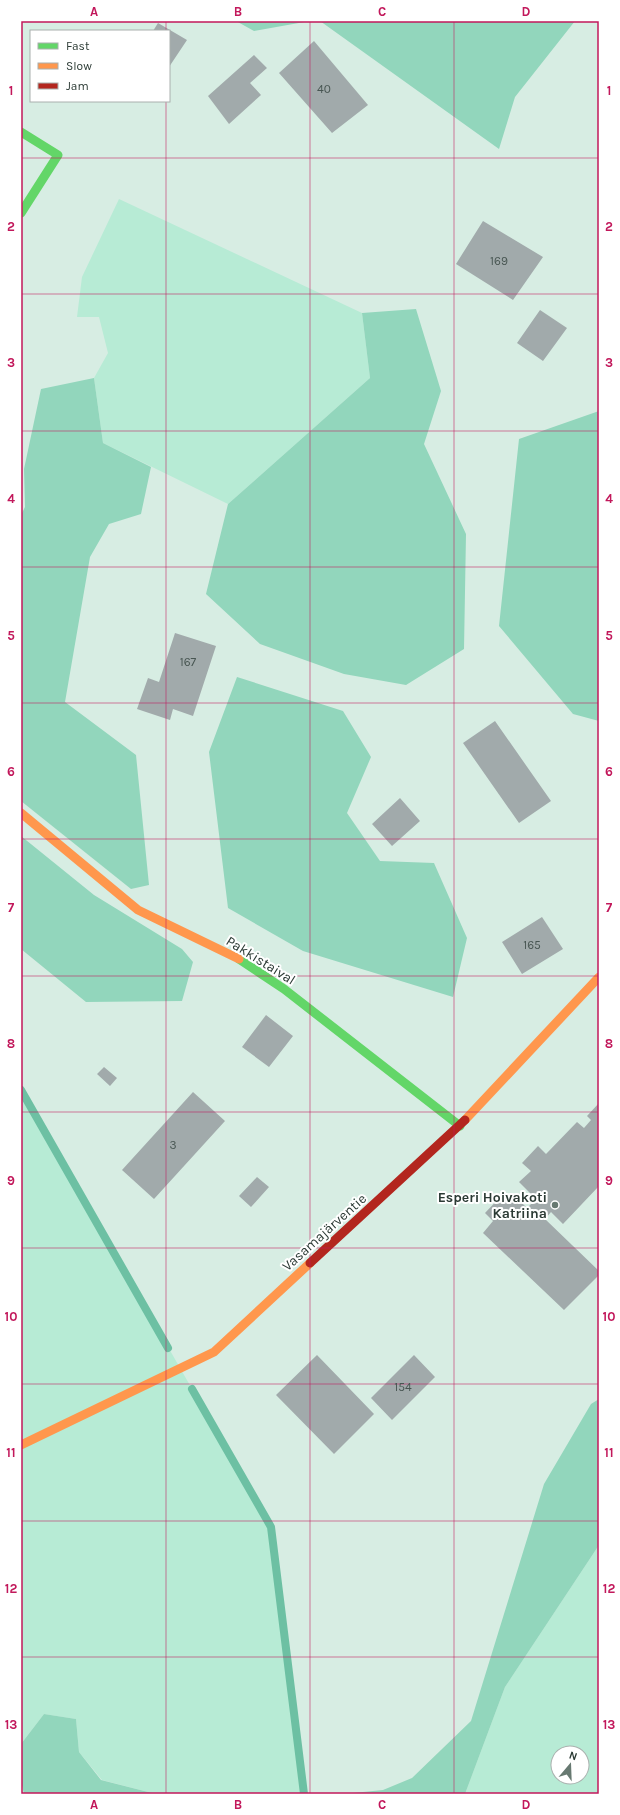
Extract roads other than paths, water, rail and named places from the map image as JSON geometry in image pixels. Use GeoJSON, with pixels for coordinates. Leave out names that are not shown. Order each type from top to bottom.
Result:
{"type":"FeatureCollection","features":[{"type":"Feature","properties":{"kind":"street"},"geometry":{"type":"LineString","coordinates":[[21,132],[58,155],[21,213]]}},
{"type":"Feature","properties":{"kind":"street","name":"Pakkistaival"},"geometry":{"type":"LineString","coordinates":[[21,813],[138,910],[239,959],[265,976],[284,989],[460,1126]]}},
{"type":"Feature","properties":{"kind":"street","name":"Vasamajärventie"},"geometry":{"type":"LineString","coordinates":[[21,1445],[214,1352],[460,1126],[599,977]]}},
{"type":"Feature","properties":{"kind":"waterway"},"geometry":{"type":"LineString","coordinates":[[21,1090],[168,1348]]}},
{"type":"Feature","properties":{"kind":"waterway"},"geometry":{"type":"LineString","coordinates":[[192,1389],[271,1527],[304,1794]]}},
{"type":"Feature","properties":{"kind":"place","name":"Esperi Hoivakoti Katriina"},"geometry":{"type":"Point","coordinates":[555,1205]}}]}
